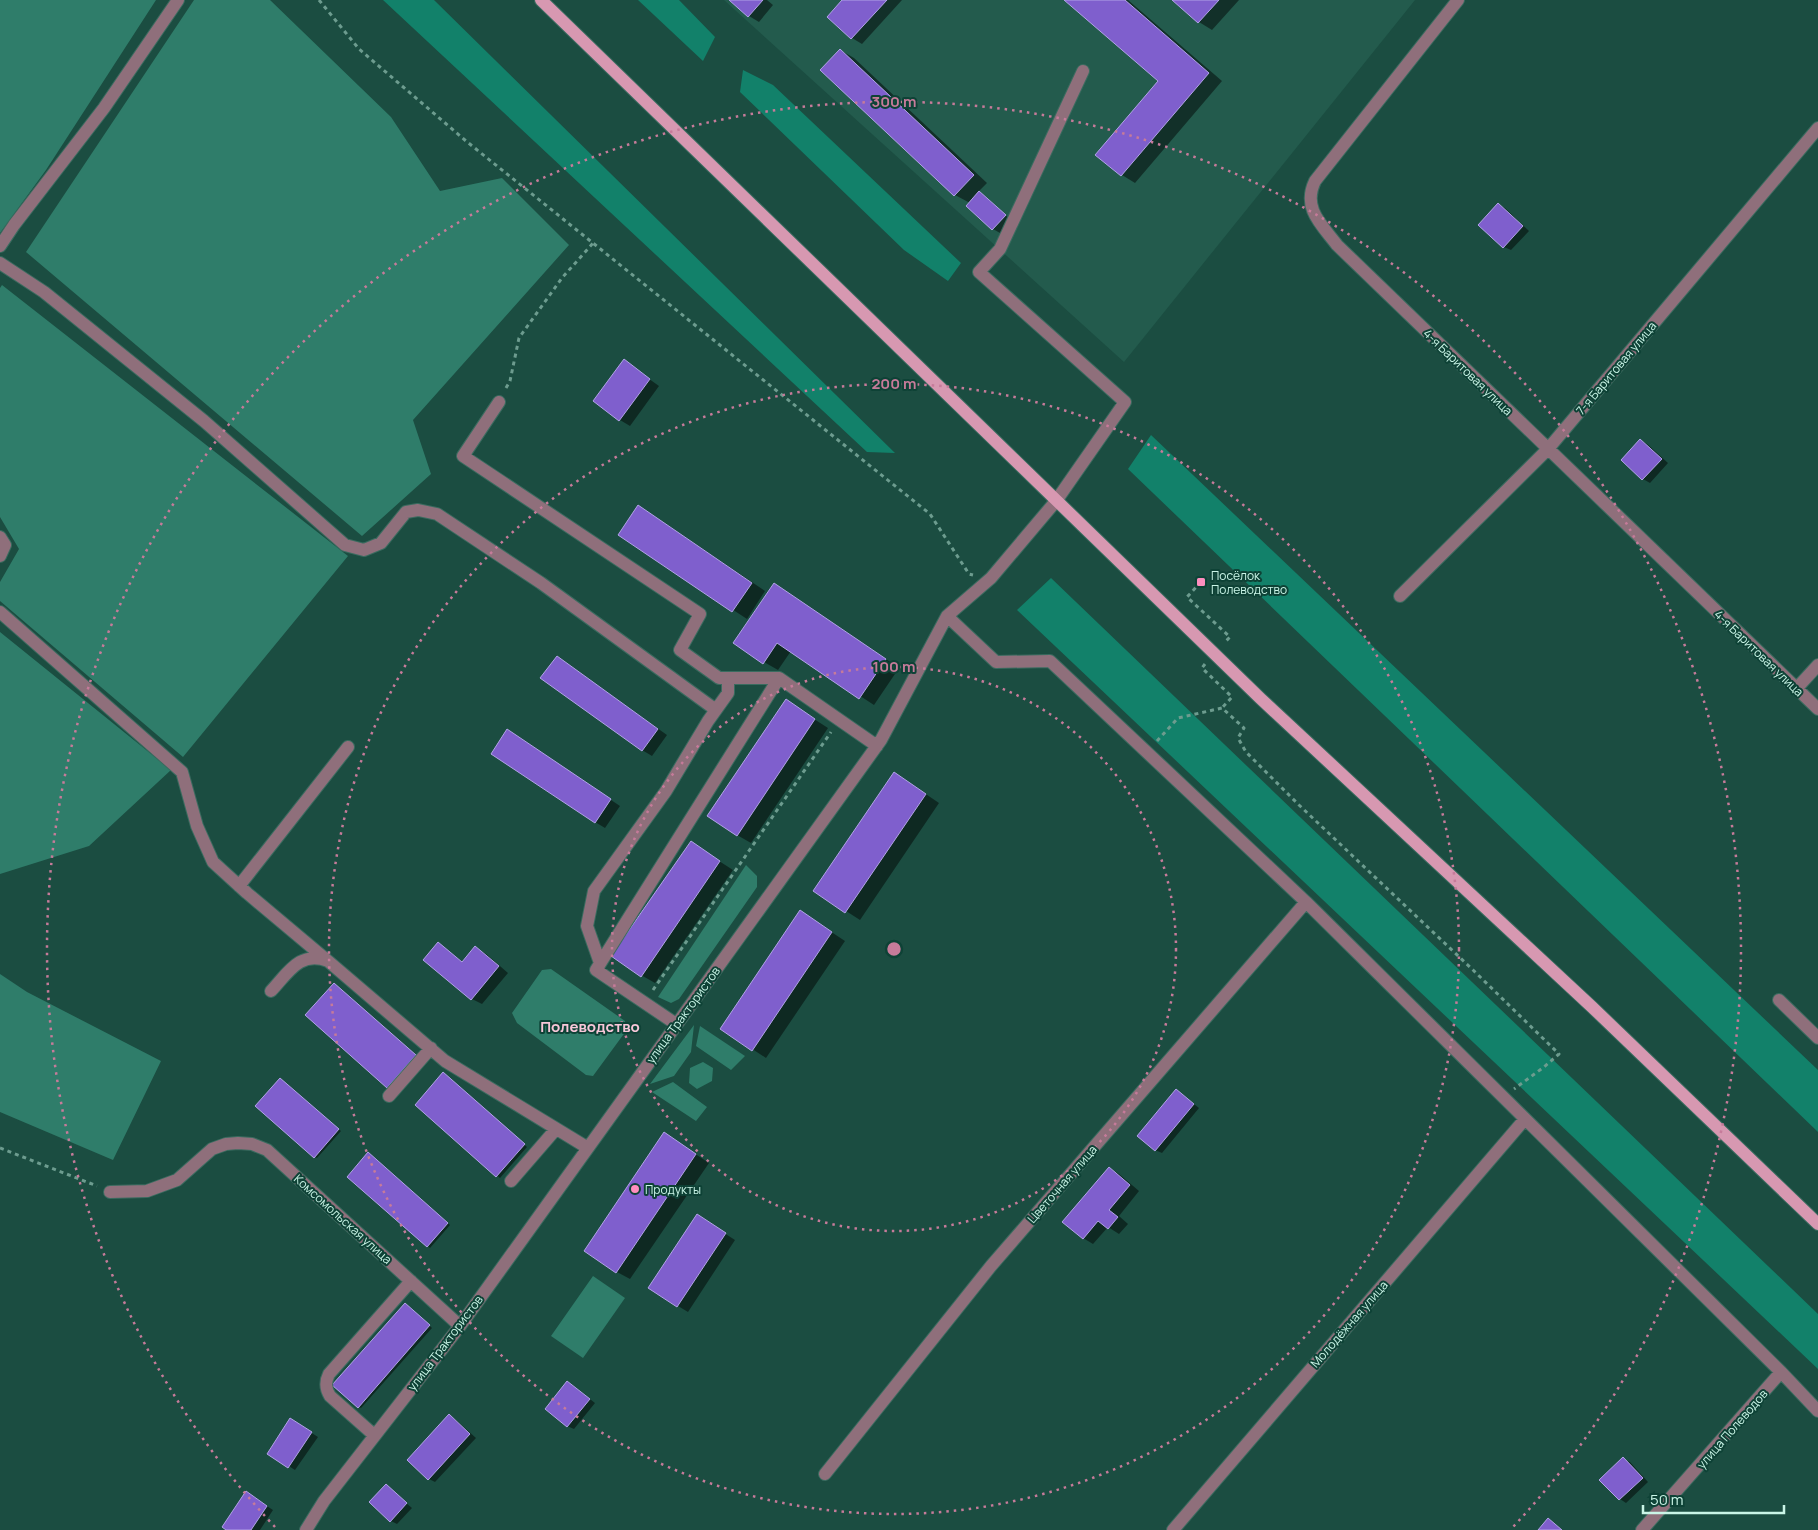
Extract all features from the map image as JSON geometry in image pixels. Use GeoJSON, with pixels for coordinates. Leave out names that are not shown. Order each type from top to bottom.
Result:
{"type":"FeatureCollection","features":[{"type":"Feature","properties":{"kind":"main road"},"geometry":{"type":"LineString","coordinates":[[541,0],[1261,699],[1592,1007],[1818,1224]]}},
{"type":"Feature","properties":{"kind":"street"},"geometry":{"type":"LineString","coordinates":[[0,246],[104,108],[178,0]]}},
{"type":"Feature","properties":{"kind":"street","name":"4-я Баритовая улица"},"geometry":{"type":"LineString","coordinates":[[1458,0],[1315,181],[1310,196],[1310,206],[1316,218],[1337,245],[1818,709]]}},
{"type":"Feature","properties":{"kind":"street","name":"улица Трактористов"},"geometry":{"type":"LineString","coordinates":[[306,1530],[324,1501],[460,1326],[877,746],[947,616],[991,578],[1056,502],[1125,402],[978,272],[1000,248],[1083,71]]}},
{"type":"Feature","properties":{"kind":"street","name":"7-я Баритовая улица"},"geometry":{"type":"LineString","coordinates":[[1400,596],[1548,449],[1818,128]]}},
{"type":"Feature","properties":{"kind":"street"},"geometry":{"type":"LineString","coordinates":[[0,263],[44,292],[204,421],[345,545],[364,550],[381,543],[406,512],[418,510],[436,514],[541,584],[716,710]]}},
{"type":"Feature","properties":{"kind":"street"},"geometry":{"type":"LineString","coordinates":[[499,402],[463,456],[700,614],[680,650],[719,678],[779,678],[877,746]]}},
{"type":"Feature","properties":{"kind":"street"},"geometry":{"type":"LineString","coordinates":[[0,538],[4,545],[0,556]]}},
{"type":"Feature","properties":{"kind":"street"},"geometry":{"type":"LineString","coordinates":[[0,612],[182,772],[197,826],[213,862],[239,886],[448,1064],[588,1148]]}},
{"type":"Feature","properties":{"kind":"street"},"geometry":{"type":"LineString","coordinates":[[947,616],[996,662],[1050,661],[1306,902],[1781,1372],[1818,1411]]}},
{"type":"Feature","properties":{"kind":"street"},"geometry":{"type":"LineString","coordinates":[[1796,689],[1818,665]]}},
{"type":"Feature","properties":{"kind":"street"},"geometry":{"type":"LineString","coordinates":[[600,963],[587,926],[594,891],[666,791],[728,693],[728,678]]}},
{"type":"Feature","properties":{"kind":"street"},"geometry":{"type":"LineString","coordinates":[[676,1024],[596,970],[779,678]]}},
{"type":"Feature","properties":{"kind":"street"},"geometry":{"type":"LineString","coordinates":[[239,886],[348,747]]}},
{"type":"Feature","properties":{"kind":"street","name":"Цветочная улица"},"geometry":{"type":"LineString","coordinates":[[825,1474],[991,1266],[1306,902]]}},
{"type":"Feature","properties":{"kind":"street"},"geometry":{"type":"LineString","coordinates":[[272,991],[294,966],[304,959],[313,958],[328,961]]}},
{"type":"Feature","properties":{"kind":"street"},"geometry":{"type":"LineString","coordinates":[[1778,1000],[1818,1038]]}},
{"type":"Feature","properties":{"kind":"street"},"geometry":{"type":"LineString","coordinates":[[389,1096],[431,1048]]}},
{"type":"Feature","properties":{"kind":"street","name":"Молодёжная улица"},"geometry":{"type":"LineString","coordinates":[[1173,1530],[1526,1119]]}},
{"type":"Feature","properties":{"kind":"street"},"geometry":{"type":"LineString","coordinates":[[511,1181],[556,1129]]}},
{"type":"Feature","properties":{"kind":"street","name":"Комсомольская улица"},"geometry":{"type":"LineString","coordinates":[[110,1192],[147,1191],[177,1180],[212,1148],[238,1142],[252,1144],[267,1150],[460,1326]]}},
{"type":"Feature","properties":{"kind":"street"},"geometry":{"type":"LineString","coordinates":[[374,1435],[330,1396],[325,1384],[329,1374],[411,1281]]}},
{"type":"Feature","properties":{"kind":"street","name":"улица Полеводов"},"geometry":{"type":"LineString","coordinates":[[1642,1530],[1781,1372]]}},
{"type":"Feature","properties":{"kind":"path"},"geometry":{"type":"LineString","coordinates":[[319,0],[359,49],[466,141],[930,514],[968,574],[991,578]]}},
{"type":"Feature","properties":{"kind":"path"},"geometry":{"type":"LineString","coordinates":[[499,402],[510,381],[520,338],[562,278],[593,243]]}},
{"type":"Feature","properties":{"kind":"path"},"geometry":{"type":"LineString","coordinates":[[1148,752],[1178,718],[1222,708],[1244,728],[1238,738],[1246,752],[1559,1054],[1503,1097]]}},
{"type":"Feature","properties":{"kind":"path"},"geometry":{"type":"LineString","coordinates":[[644,1003],[839,720]]}},
{"type":"Feature","properties":{"kind":"path"},"geometry":{"type":"LineString","coordinates":[[0,1148],[110,1192]]}},
{"type":"Feature","properties":{"kind":"shaded area"},"geometry":{"type":"Polygon","coordinates":[[[0,0],[156,0],[46,170],[0,233],[0,0]]]}},
{"type":"Feature","properties":{"kind":"shaded area"},"geometry":{"type":"Polygon","coordinates":[[[194,0],[270,0],[391,117],[440,191],[502,178],[569,245],[413,420],[431,474],[362,536],[26,252],[194,0]]]}},
{"type":"Feature","properties":{"kind":"shaded area"},"geometry":{"type":"Polygon","coordinates":[[[383,0],[434,0],[895,453],[867,452],[383,0]]]}},
{"type":"Feature","properties":{"kind":"shaded area"},"geometry":{"type":"Polygon","coordinates":[[[638,0],[679,0],[715,37],[703,61],[638,0]]]}},
{"type":"Feature","properties":{"kind":"shaded area"},"geometry":{"type":"Polygon","coordinates":[[[724,0],[1415,0],[1124,362],[724,0]]]}},
{"type":"Feature","properties":{"kind":"shaded area"},"geometry":{"type":"Polygon","coordinates":[[[743,70],[773,85],[961,263],[948,281],[904,250],[740,92],[743,70]]]}},
{"type":"Feature","properties":{"kind":"shaded area"},"geometry":{"type":"Polygon","coordinates":[[[2,285],[348,556],[183,757],[0,601],[0,582],[19,549],[0,517],[0,288],[2,285]]]}},
{"type":"Feature","properties":{"kind":"shaded area"},"geometry":{"type":"Polygon","coordinates":[[[1151,435],[1818,1070],[1818,1132],[1128,469],[1151,435]]]}},
{"type":"Feature","properties":{"kind":"shaded area"},"geometry":{"type":"Polygon","coordinates":[[[1051,578],[1818,1314],[1818,1369],[1017,610],[1051,578]]]}},
{"type":"Feature","properties":{"kind":"shaded area"},"geometry":{"type":"Polygon","coordinates":[[[0,632],[171,770],[89,846],[0,874],[0,632]]]}},
{"type":"Feature","properties":{"kind":"shaded area"},"geometry":{"type":"Polygon","coordinates":[[[746,865],[757,876],[757,887],[679,999],[671,1003],[658,997],[746,865]]]}},
{"type":"Feature","properties":{"kind":"shaded area"},"geometry":{"type":"Polygon","coordinates":[[[551,969],[625,1021],[626,1031],[593,1076],[586,1075],[517,1023],[512,1013],[542,970],[551,969]]]}},
{"type":"Feature","properties":{"kind":"shaded area"},"geometry":{"type":"Polygon","coordinates":[[[0,974],[27,992],[161,1061],[113,1160],[0,1112],[0,974]]]}},
{"type":"Feature","properties":{"kind":"shaded area"},"geometry":{"type":"Polygon","coordinates":[[[694,1025],[691,1052],[674,1076],[650,1084],[694,1025]]]}},
{"type":"Feature","properties":{"kind":"shaded area"},"geometry":{"type":"Polygon","coordinates":[[[700,1026],[745,1056],[731,1070],[696,1046],[700,1026]]]}},
{"type":"Feature","properties":{"kind":"shaded area"},"geometry":{"type":"Polygon","coordinates":[[[703,1062],[713,1068],[712,1081],[697,1089],[689,1083],[690,1068],[703,1062]]]}},
{"type":"Feature","properties":{"kind":"shaded area"},"geometry":{"type":"Polygon","coordinates":[[[673,1082],[707,1107],[696,1121],[652,1092],[673,1082]]]}},
{"type":"Feature","properties":{"kind":"shaded area"},"geometry":{"type":"Polygon","coordinates":[[[593,1276],[625,1298],[583,1358],[551,1336],[593,1276]]]}},
{"type":"Feature","properties":{"kind":"building"},"geometry":{"type":"Polygon","coordinates":[[[729,0],[763,0],[748,17],[729,0]]]}},
{"type":"Feature","properties":{"kind":"building"},"geometry":{"type":"Polygon","coordinates":[[[842,0],[887,0],[851,39],[827,17],[842,0]]]}},
{"type":"Feature","properties":{"kind":"building"},"geometry":{"type":"Polygon","coordinates":[[[1064,0],[1125,0],[1209,73],[1121,176],[1095,155],[1158,81],[1064,0]]]}},
{"type":"Feature","properties":{"kind":"building"},"geometry":{"type":"Polygon","coordinates":[[[1172,0],[1219,0],[1198,23],[1172,0]]]}},
{"type":"Feature","properties":{"kind":"building"},"geometry":{"type":"Polygon","coordinates":[[[840,49],[974,175],[954,196],[820,70],[840,49]]]}},
{"type":"Feature","properties":{"kind":"building"},"geometry":{"type":"Polygon","coordinates":[[[979,191],[1006,215],[992,230],[966,206],[979,191]]]}},
{"type":"Feature","properties":{"kind":"building"},"geometry":{"type":"Polygon","coordinates":[[[1498,203],[1523,226],[1503,248],[1478,225],[1498,203]]]}},
{"type":"Feature","properties":{"kind":"building"},"geometry":{"type":"Polygon","coordinates":[[[624,359],[650,379],[619,421],[593,401],[624,359]]]}},
{"type":"Feature","properties":{"kind":"building"},"geometry":{"type":"Polygon","coordinates":[[[1640,439],[1662,459],[1642,480],[1621,460],[1640,439]]]}},
{"type":"Feature","properties":{"kind":"building"},"geometry":{"type":"Polygon","coordinates":[[[638,505],[752,583],[732,612],[618,535],[638,505]]]}},
{"type":"Feature","properties":{"kind":"building"},"geometry":{"type":"Polygon","coordinates":[[[774,583],[886,659],[859,699],[777,643],[763,664],[733,643],[774,583]]]}},
{"type":"Feature","properties":{"kind":"building"},"geometry":{"type":"Polygon","coordinates":[[[557,656],[658,729],[642,751],[540,678],[557,656]]]}},
{"type":"Feature","properties":{"kind":"building"},"geometry":{"type":"Polygon","coordinates":[[[786,699],[815,719],[737,836],[707,816],[786,699]]]}},
{"type":"Feature","properties":{"kind":"building"},"geometry":{"type":"Polygon","coordinates":[[[507,729],[611,799],[595,823],[491,754],[507,729]]]}},
{"type":"Feature","properties":{"kind":"building"},"geometry":{"type":"Polygon","coordinates":[[[894,772],[926,794],[845,913],[813,891],[894,772]]]}},
{"type":"Feature","properties":{"kind":"building"},"geometry":{"type":"Polygon","coordinates":[[[691,841],[720,861],[641,977],[611,956],[691,841]]]}},
{"type":"Feature","properties":{"kind":"building"},"geometry":{"type":"Polygon","coordinates":[[[800,910],[832,932],[752,1051],[720,1029],[800,910]]]}},
{"type":"Feature","properties":{"kind":"building"},"geometry":{"type":"Polygon","coordinates":[[[438,942],[462,962],[475,946],[499,966],[471,1000],[423,960],[438,942]]]}},
{"type":"Feature","properties":{"kind":"building"},"geometry":{"type":"Polygon","coordinates":[[[334,983],[416,1055],[387,1088],[305,1015],[334,983]]]}},
{"type":"Feature","properties":{"kind":"building"},"geometry":{"type":"Polygon","coordinates":[[[443,1072],[525,1144],[496,1177],[415,1105],[443,1072]]]}},
{"type":"Feature","properties":{"kind":"building"},"geometry":{"type":"Polygon","coordinates":[[[280,1078],[339,1129],[314,1158],[255,1106],[280,1078]]]}},
{"type":"Feature","properties":{"kind":"building"},"geometry":{"type":"Polygon","coordinates":[[[1176,1089],[1194,1104],[1155,1151],[1137,1136],[1176,1089]]]}},
{"type":"Feature","properties":{"kind":"building"},"geometry":{"type":"Polygon","coordinates":[[[664,1132],[696,1154],[616,1273],[584,1251],[664,1132]]]}},
{"type":"Feature","properties":{"kind":"building"},"geometry":{"type":"Polygon","coordinates":[[[368,1152],[448,1223],[427,1247],[347,1177],[368,1152]]]}},
{"type":"Feature","properties":{"kind":"building"},"geometry":{"type":"Polygon","coordinates":[[[1109,1167],[1130,1185],[1109,1210],[1118,1217],[1108,1229],[1098,1221],[1083,1239],[1062,1222],[1109,1167]]]}},
{"type":"Feature","properties":{"kind":"building"},"geometry":{"type":"Polygon","coordinates":[[[697,1214],[726,1233],[677,1307],[648,1288],[697,1214]]]}},
{"type":"Feature","properties":{"kind":"building"},"geometry":{"type":"Polygon","coordinates":[[[405,1303],[430,1325],[358,1408],[332,1385],[405,1303]]]}},
{"type":"Feature","properties":{"kind":"building"},"geometry":{"type":"Polygon","coordinates":[[[567,1381],[590,1399],[567,1427],[545,1409],[567,1381]]]}},
{"type":"Feature","properties":{"kind":"building"},"geometry":{"type":"Polygon","coordinates":[[[449,1414],[470,1434],[428,1480],[407,1460],[449,1414]]]}},
{"type":"Feature","properties":{"kind":"building"},"geometry":{"type":"Polygon","coordinates":[[[290,1418],[312,1432],[288,1468],[267,1454],[290,1418]]]}},
{"type":"Feature","properties":{"kind":"building"},"geometry":{"type":"Polygon","coordinates":[[[1623,1457],[1643,1478],[1619,1500],[1599,1480],[1623,1457]]]}},
{"type":"Feature","properties":{"kind":"building"},"geometry":{"type":"Polygon","coordinates":[[[386,1484],[407,1503],[390,1522],[369,1502],[386,1484]]]}},
{"type":"Feature","properties":{"kind":"building"},"geometry":{"type":"Polygon","coordinates":[[[246,1491],[267,1506],[251,1530],[226,1530],[222,1527],[246,1491]]]}},
{"type":"Feature","properties":{"kind":"building"},"geometry":{"type":"Polygon","coordinates":[[[1548,1518],[1562,1530],[1538,1530],[1548,1518]]]}},
{"type":"Feature","properties":{"kind":"place","name":"Посёлок Полеводство"},"geometry":{"type":"Point","coordinates":[1201,582]}},
{"type":"Feature","properties":{"kind":"place","name":"Продукты"},"geometry":{"type":"Point","coordinates":[635,1189]}},
{"type":"Feature","properties":{"kind":"district","name":"Полеводство"},"geometry":{"type":"Point","coordinates":[590,1026]}}]}
